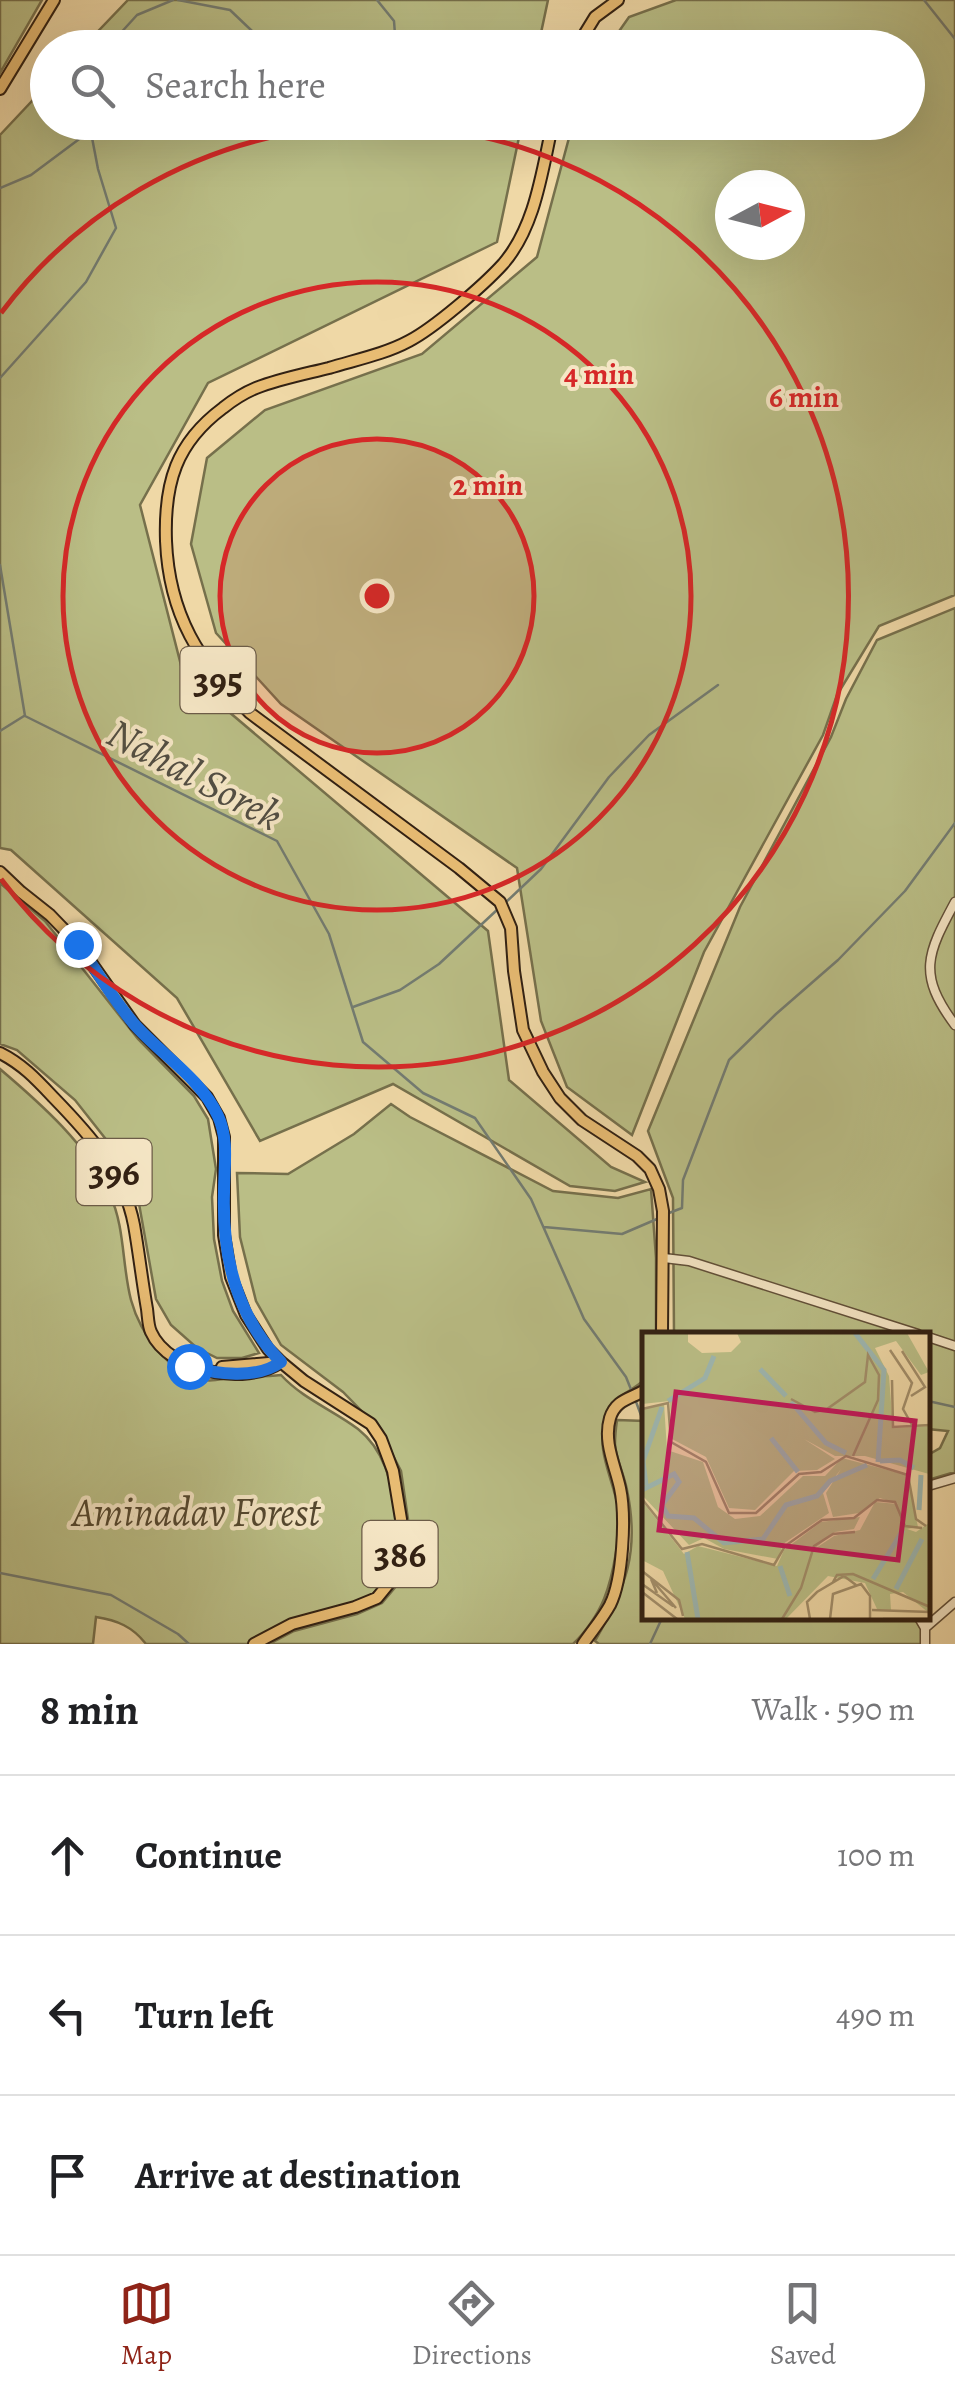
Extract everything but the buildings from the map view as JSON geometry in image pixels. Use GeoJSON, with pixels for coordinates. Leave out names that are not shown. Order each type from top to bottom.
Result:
{"type":"FeatureCollection","features":[{"type":"Feature","properties":{"kind":"main road"},"geometry":{"type":"LineString","coordinates":[[36,30],[54,0]]}},
{"type":"Feature","properties":{"kind":"main road"},"geometry":{"type":"LineString","coordinates":[[588,30],[596,17],[618,0]]}},
{"type":"Feature","properties":{"kind":"main road"},"geometry":{"type":"LineString","coordinates":[[0,88],[30,39]]}},
{"type":"Feature","properties":{"kind":"main road","name":"395"},"geometry":{"type":"LineString","coordinates":[[549,140],[537,194],[522,234],[502,264],[443,316],[408,342],[253,389],[194,434],[176,462],[169,490],[167,555],[175,597],[195,648],[250,714],[500,902],[511,928],[519,1007],[531,1050],[560,1098],[582,1120],[637,1156],[660,1189],[664,1258],[662,1332]]}},
{"type":"Feature","properties":{"kind":"main road","name":"386"},"geometry":{"type":"LineString","coordinates":[[0,872],[78,944],[135,1025],[207,1097],[224,1136],[224,1235],[232,1276],[246,1315],[281,1362],[371,1424],[393,1471],[401,1519],[400,1558],[390,1582],[377,1598],[292,1624],[254,1644]]}},
{"type":"Feature","properties":{"kind":"main road","name":"396"},"geometry":{"type":"LineString","coordinates":[[0,1053],[24,1066],[106,1156],[122,1186],[133,1220],[151,1333]]}},
{"type":"Feature","properties":{"kind":"main road"},"geometry":{"type":"LineString","coordinates":[[151,1333],[204,1366],[281,1362]]}},
{"type":"Feature","properties":{"kind":"main road"},"geometry":{"type":"LineString","coordinates":[[151,1333],[166,1350],[189,1366],[210,1372],[291,1376],[304,1381]]}},
{"type":"Feature","properties":{"kind":"main road"},"geometry":{"type":"LineString","coordinates":[[252,1372],[281,1362]]}},
{"type":"Feature","properties":{"kind":"main road"},"geometry":{"type":"LineString","coordinates":[[583,1644],[616,1588],[624,1516],[608,1433],[614,1409],[622,1400],[642,1392]]}},
{"type":"Feature","properties":{"kind":"street"},"geometry":{"type":"LineString","coordinates":[[955,902],[932,945],[930,961],[934,992],[955,1025]]}},
{"type":"Feature","properties":{"kind":"street"},"geometry":{"type":"LineString","coordinates":[[664,1258],[690,1261],[912,1332]]}},
{"type":"Feature","properties":{"kind":"street"},"geometry":{"type":"LineString","coordinates":[[930,1338],[955,1346]]}},
{"type":"Feature","properties":{"kind":"street"},"geometry":{"type":"LineString","coordinates":[[930,1485],[955,1478]]}},
{"type":"Feature","properties":{"kind":"street"},"geometry":{"type":"LineString","coordinates":[[925,1628],[955,1602]]}},
{"type":"Feature","properties":{"kind":"street"},"geometry":{"type":"LineString","coordinates":[[920,1619],[925,1628],[925,1644]]}},
{"type":"Feature","properties":{"kind":"green space"},"geometry":{"type":"Polygon","coordinates":[[[0,0],[42,0],[0,73],[0,0]]]}},
{"type":"Feature","properties":{"kind":"green space"},"geometry":{"type":"Polygon","coordinates":[[[128,0],[548,0],[542,30],[99,30],[128,0]]]}},
{"type":"Feature","properties":{"kind":"green space"},"geometry":{"type":"Polygon","coordinates":[[[676,0],[955,0],[955,595],[879,626],[837,695],[823,735],[704,952],[632,1135],[567,1087],[541,1021],[517,868],[281,704],[216,633],[191,544],[207,458],[265,410],[422,354],[537,257],[568,140],[925,140],[925,30],[620,30],[629,17],[676,0]]]}},
{"type":"Feature","properties":{"kind":"green space"},"geometry":{"type":"Polygon","coordinates":[[[30,103],[30,140],[518,140],[497,242],[208,383],[140,505],[183,673],[488,931],[509,1080],[611,1167],[645,1182],[615,1191],[570,1186],[393,1084],[260,1141],[177,998],[11,850],[0,848],[0,135],[30,103]]]}},
{"type":"Feature","properties":{"kind":"green space"},"geometry":{"type":"Polygon","coordinates":[[[955,608],[955,1472],[930,1479],[930,1454],[940,1448],[948,1431],[930,1429],[930,1332],[674,1332],[673,1198],[648,1131],[740,907],[831,737],[877,640],[955,608]]]}},
{"type":"Feature","properties":{"kind":"green space"},"geometry":{"type":"Polygon","coordinates":[[[0,883],[45,921],[138,1039],[194,1096],[208,1119],[216,1169],[212,1197],[214,1239],[222,1281],[233,1311],[259,1353],[217,1358],[197,1348],[171,1325],[156,1299],[138,1198],[123,1161],[75,1100],[17,1050],[0,1044],[0,883]]]}},
{"type":"Feature","properties":{"kind":"green space","name":"Aminadav Forest"},"geometry":{"type":"Polygon","coordinates":[[[0,1069],[62,1126],[101,1177],[118,1220],[135,1313],[168,1361],[205,1380],[281,1375],[369,1439],[389,1478],[396,1545],[387,1578],[368,1597],[250,1644],[146,1644],[124,1625],[96,1617],[93,1644],[0,1644],[0,1069]]]}},
{"type":"Feature","properties":{"kind":"green space"},"geometry":{"type":"Polygon","coordinates":[[[391,1104],[553,1191],[618,1198],[651,1189],[656,1332],[642,1332],[642,1382],[615,1402],[603,1428],[603,1450],[618,1507],[616,1553],[601,1605],[573,1644],[269,1644],[294,1631],[382,1603],[397,1585],[407,1559],[408,1519],[401,1471],[379,1429],[343,1392],[281,1345],[256,1301],[240,1237],[237,1173],[288,1174],[354,1134],[391,1104]]]}},
{"type":"Feature","properties":{"kind":"green space"},"geometry":{"type":"Polygon","coordinates":[[[617,1420],[642,1421],[642,1619],[915,1619],[923,1632],[922,1644],[599,1644],[595,1641],[622,1586],[631,1551],[631,1512],[615,1444],[617,1420]]]}},
{"type":"Feature","properties":{"kind":"waterway","name":"Nahal Sorek"},"geometry":{"type":"LineString","coordinates":[[123,30],[137,15],[173,0]]}},
{"type":"Feature","properties":{"kind":"waterway","name":"Nahal Sorek"},"geometry":{"type":"LineString","coordinates":[[178,0],[230,10],[251,30]]}},
{"type":"Feature","properties":{"kind":"waterway","name":"Nahal Sorek"},"geometry":{"type":"LineString","coordinates":[[377,0],[394,21],[395,30]]}},
{"type":"Feature","properties":{"kind":"waterway"},"geometry":{"type":"LineString","coordinates":[[924,0],[955,39]]}},
{"type":"Feature","properties":{"kind":"waterway"},"geometry":{"type":"LineString","coordinates":[[0,188],[31,175],[78,140]]}},
{"type":"Feature","properties":{"kind":"waterway","name":"Nahal Sorek"},"geometry":{"type":"LineString","coordinates":[[0,378],[86,282],[116,228],[92,140]]}},
{"type":"Feature","properties":{"kind":"waterway","name":"Nahal Sorek"},"geometry":{"type":"LineString","coordinates":[[0,565],[25,716],[277,841],[329,934],[363,1042],[423,1093],[475,1118],[531,1199],[584,1319],[626,1377],[632,1392]]}},
{"type":"Feature","properties":{"kind":"waterway"},"geometry":{"type":"LineString","coordinates":[[504,904],[541,869],[609,777],[649,735],[718,685]]}},
{"type":"Feature","properties":{"kind":"waterway"},"geometry":{"type":"LineString","coordinates":[[0,731],[24,716]]}},
{"type":"Feature","properties":{"kind":"waterway"},"geometry":{"type":"LineString","coordinates":[[669,1213],[682,1208],[683,1180],[729,1060],[838,960],[905,891],[955,823]]}},
{"type":"Feature","properties":{"kind":"waterway"},"geometry":{"type":"LineString","coordinates":[[353,1007],[400,990],[439,964],[498,909]]}},
{"type":"Feature","properties":{"kind":"waterway"},"geometry":{"type":"LineString","coordinates":[[544,1227],[622,1234],[657,1219]]}},
{"type":"Feature","properties":{"kind":"waterway","name":"Nahal Sorek"},"geometry":{"type":"LineString","coordinates":[[635,1399],[642,1418]]}},
{"type":"Feature","properties":{"kind":"waterway"},"geometry":{"type":"LineString","coordinates":[[930,1401],[955,1407]]}},
{"type":"Feature","properties":{"kind":"waterway"},"geometry":{"type":"LineString","coordinates":[[0,1573],[111,1595],[189,1644]]}},
{"type":"Feature","properties":{"kind":"waterway","name":"Nahal Sorek"},"geometry":{"type":"LineString","coordinates":[[650,1644],[662,1619]]}},
{"type":"Feature","properties":{"kind":"route"},"geometry":{"type":"LineString","coordinates":[[78,944],[135,1025],[207,1097],[224,1136],[224,1235],[232,1276],[246,1315],[281,1362],[264,1370],[232,1373],[189,1366]]}}]}
